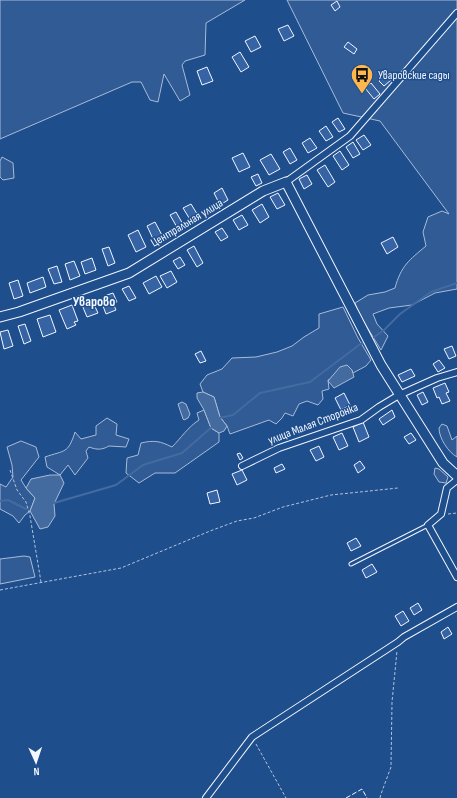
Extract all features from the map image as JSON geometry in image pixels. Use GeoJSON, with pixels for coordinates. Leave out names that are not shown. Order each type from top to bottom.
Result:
{"type":"FeatureCollection","features":[{"type":"Feature","properties":{"kind":"street","name":"Центральная улица"},"geometry":{"type":"LineString","coordinates":[[0,317],[19,312],[129,273],[264,191],[286,182],[350,136],[457,13]]}},
{"type":"Feature","properties":{"kind":"street"},"geometry":{"type":"LineString","coordinates":[[286,182],[381,365],[443,462],[457,476]]}},
{"type":"Feature","properties":{"kind":"street","name":"улица Малая Сторонка"},"geometry":{"type":"LineString","coordinates":[[242,466],[279,448],[361,420],[379,407],[400,395],[437,378],[457,372]]}},
{"type":"Feature","properties":{"kind":"street"},"geometry":{"type":"LineString","coordinates":[[457,480],[447,488],[441,514],[428,525],[457,577]]}},
{"type":"Feature","properties":{"kind":"street"},"geometry":{"type":"LineString","coordinates":[[206,798],[252,737],[404,637],[457,607]]}},
{"type":"Feature","properties":{"kind":"lane"},"geometry":{"type":"LineString","coordinates":[[351,564],[428,525]]}},
{"type":"Feature","properties":{"kind":"path"},"geometry":{"type":"LineString","coordinates":[[10,470],[17,490],[26,502],[30,516],[41,583]]}},
{"type":"Feature","properties":{"kind":"path"},"geometry":{"type":"LineString","coordinates":[[0,590],[121,568],[210,531],[237,521],[254,518],[283,507],[331,495],[398,488]]}},
{"type":"Feature","properties":{"kind":"path"},"geometry":{"type":"LineString","coordinates":[[441,514],[457,513]]}},
{"type":"Feature","properties":{"kind":"path"},"geometry":{"type":"LineString","coordinates":[[380,798],[390,767],[392,702],[398,642]]}},
{"type":"Feature","properties":{"kind":"path"},"geometry":{"type":"LineString","coordinates":[[252,737],[286,798]]}},
{"type":"Feature","properties":{"kind":"shaded area"},"geometry":{"type":"Polygon","coordinates":[[[0,0],[245,0],[206,23],[205,55],[185,61],[182,65],[190,95],[180,101],[164,74],[158,102],[150,100],[141,82],[132,82],[0,139],[0,0]]]}},
{"type":"Feature","properties":{"kind":"shaded area"},"geometry":{"type":"Polygon","coordinates":[[[287,0],[457,0],[457,289],[435,293],[412,305],[389,308],[373,314],[377,324],[388,336],[381,350],[359,314],[355,303],[368,295],[385,292],[395,288],[397,280],[406,264],[426,246],[423,232],[428,217],[442,211],[449,214],[380,121],[343,113],[287,0]]]}},
{"type":"Feature","properties":{"kind":"shaded area"},"geometry":{"type":"Polygon","coordinates":[[[2,157],[13,163],[14,178],[3,180],[0,177],[0,161],[2,157]]]}},
{"type":"Feature","properties":{"kind":"shaded area"},"geometry":{"type":"Polygon","coordinates":[[[343,307],[358,338],[371,360],[366,366],[353,373],[352,370],[328,380],[329,389],[322,391],[323,399],[318,405],[307,401],[299,404],[293,416],[285,413],[276,424],[269,420],[230,434],[227,426],[220,417],[214,397],[203,392],[200,384],[207,375],[222,369],[232,358],[256,357],[277,352],[292,346],[319,328],[319,314],[343,307]]]}},
{"type":"Feature","properties":{"kind":"shaded area"},"geometry":{"type":"Polygon","coordinates":[[[347,365],[352,370],[354,377],[334,388],[328,381],[340,367],[347,365]]]}},
{"type":"Feature","properties":{"kind":"shaded area"},"geometry":{"type":"Polygon","coordinates":[[[203,392],[214,397],[220,417],[227,426],[224,431],[219,433],[211,428],[204,410],[197,398],[197,393],[203,392]]]}},
{"type":"Feature","properties":{"kind":"shaded area"},"geometry":{"type":"Polygon","coordinates":[[[182,402],[186,404],[190,414],[188,418],[184,420],[178,404],[182,402]]]}},
{"type":"Feature","properties":{"kind":"shaded area"},"geometry":{"type":"Polygon","coordinates":[[[204,410],[211,428],[219,433],[219,442],[175,473],[155,473],[139,483],[126,473],[127,458],[138,455],[141,443],[157,442],[164,443],[172,447],[188,429],[199,420],[197,413],[204,410]]]}},
{"type":"Feature","properties":{"kind":"shaded area"},"geometry":{"type":"Polygon","coordinates":[[[107,418],[117,424],[116,435],[129,439],[126,447],[109,446],[95,449],[89,447],[86,451],[88,458],[75,475],[68,465],[60,475],[47,467],[45,457],[68,448],[75,432],[81,439],[96,435],[96,426],[107,418]]]}},
{"type":"Feature","properties":{"kind":"shaded area"},"geometry":{"type":"Polygon","coordinates":[[[442,424],[447,426],[452,440],[457,436],[457,457],[450,452],[442,440],[439,428],[442,424]]]}},
{"type":"Feature","properties":{"kind":"shaded area"},"geometry":{"type":"Polygon","coordinates":[[[21,441],[36,447],[39,457],[21,480],[35,498],[30,511],[19,523],[13,516],[0,509],[0,484],[6,487],[13,477],[12,465],[7,447],[21,441]]]}},
{"type":"Feature","properties":{"kind":"shaded area"},"geometry":{"type":"Polygon","coordinates":[[[435,468],[439,469],[448,477],[446,483],[439,482],[434,474],[435,468]]]}},
{"type":"Feature","properties":{"kind":"shaded area"},"geometry":{"type":"Polygon","coordinates":[[[50,475],[60,475],[64,483],[54,504],[55,516],[48,527],[40,529],[30,511],[35,498],[26,488],[31,479],[50,475]]]}},
{"type":"Feature","properties":{"kind":"shaded area"},"geometry":{"type":"Polygon","coordinates":[[[24,556],[30,557],[35,577],[0,584],[0,559],[24,556]]]}},
{"type":"Feature","properties":{"kind":"building"},"geometry":{"type":"Polygon","coordinates":[[[337,1],[340,7],[335,11],[331,5],[337,1]]]}},
{"type":"Feature","properties":{"kind":"building"},"geometry":{"type":"Polygon","coordinates":[[[288,25],[294,36],[284,41],[278,29],[288,25]]]}},
{"type":"Feature","properties":{"kind":"building"},"geometry":{"type":"Polygon","coordinates":[[[255,36],[261,47],[251,52],[245,41],[255,36]]]}},
{"type":"Feature","properties":{"kind":"building"},"geometry":{"type":"Polygon","coordinates":[[[348,42],[357,49],[354,54],[344,47],[348,42]]]}},
{"type":"Feature","properties":{"kind":"building"},"geometry":{"type":"Polygon","coordinates":[[[240,52],[249,67],[241,72],[232,57],[240,52]]]}},
{"type":"Feature","properties":{"kind":"building"},"geometry":{"type":"Polygon","coordinates":[[[207,67],[213,81],[202,85],[197,71],[207,67]]]}},
{"type":"Feature","properties":{"kind":"building"},"geometry":{"type":"Polygon","coordinates":[[[385,74],[391,80],[384,86],[379,81],[385,74]]]}},
{"type":"Feature","properties":{"kind":"building"},"geometry":{"type":"Polygon","coordinates":[[[371,83],[380,94],[374,99],[365,88],[371,83]]]}},
{"type":"Feature","properties":{"kind":"building"},"geometry":{"type":"Polygon","coordinates":[[[338,118],[345,129],[339,132],[332,122],[338,118]]]}},
{"type":"Feature","properties":{"kind":"building"},"geometry":{"type":"Polygon","coordinates":[[[326,126],[333,137],[326,141],[319,131],[326,126]]]}},
{"type":"Feature","properties":{"kind":"building"},"geometry":{"type":"Polygon","coordinates":[[[364,135],[371,145],[363,150],[356,140],[364,135]]]}},
{"type":"Feature","properties":{"kind":"building"},"geometry":{"type":"Polygon","coordinates":[[[310,138],[317,148],[308,153],[302,143],[310,138]]]}},
{"type":"Feature","properties":{"kind":"building"},"geometry":{"type":"Polygon","coordinates":[[[353,142],[360,154],[353,158],[346,147],[353,142]]]}},
{"type":"Feature","properties":{"kind":"building"},"geometry":{"type":"Polygon","coordinates":[[[290,148],[297,160],[290,164],[283,152],[290,148]]]}},
{"type":"Feature","properties":{"kind":"building"},"geometry":{"type":"Polygon","coordinates":[[[340,151],[349,165],[342,170],[333,156],[340,151]]]}},
{"type":"Feature","properties":{"kind":"building"},"geometry":{"type":"Polygon","coordinates":[[[243,153],[250,167],[239,172],[232,158],[243,153]]]}},
{"type":"Feature","properties":{"kind":"building"},"geometry":{"type":"Polygon","coordinates":[[[271,154],[280,169],[269,175],[260,160],[271,154]]]}},
{"type":"Feature","properties":{"kind":"building"},"geometry":{"type":"Polygon","coordinates":[[[325,165],[335,182],[328,187],[317,170],[325,165]]]}},
{"type":"Feature","properties":{"kind":"building"},"geometry":{"type":"Polygon","coordinates":[[[258,174],[262,183],[256,186],[251,177],[258,174]]]}},
{"type":"Feature","properties":{"kind":"building"},"geometry":{"type":"Polygon","coordinates":[[[307,175],[312,184],[304,189],[299,179],[307,175]]]}},
{"type":"Feature","properties":{"kind":"building"},"geometry":{"type":"Polygon","coordinates":[[[222,188],[228,200],[220,205],[214,193],[222,188]]]}},
{"type":"Feature","properties":{"kind":"building"},"geometry":{"type":"Polygon","coordinates":[[[278,193],[285,205],[277,209],[270,197],[278,193]]]}},
{"type":"Feature","properties":{"kind":"building"},"geometry":{"type":"Polygon","coordinates":[[[191,204],[199,217],[191,221],[183,208],[191,204]]]}},
{"type":"Feature","properties":{"kind":"building"},"geometry":{"type":"Polygon","coordinates":[[[262,204],[269,217],[260,223],[252,210],[262,204]]]}},
{"type":"Feature","properties":{"kind":"building"},"geometry":{"type":"Polygon","coordinates":[[[176,212],[184,226],[178,229],[170,215],[176,212]]]}},
{"type":"Feature","properties":{"kind":"building"},"geometry":{"type":"Polygon","coordinates":[[[242,215],[248,225],[239,230],[233,220],[242,215]]]}},
{"type":"Feature","properties":{"kind":"building"},"geometry":{"type":"Polygon","coordinates":[[[155,222],[164,239],[155,243],[147,226],[155,222]]]}},
{"type":"Feature","properties":{"kind":"building"},"geometry":{"type":"Polygon","coordinates":[[[222,228],[228,237],[221,241],[215,232],[222,228]]]}},
{"type":"Feature","properties":{"kind":"building"},"geometry":{"type":"Polygon","coordinates":[[[138,230],[146,247],[136,252],[128,235],[138,230]]]}},
{"type":"Feature","properties":{"kind":"building"},"geometry":{"type":"Polygon","coordinates":[[[393,237],[398,247],[387,254],[381,243],[393,237]]]}},
{"type":"Feature","properties":{"kind":"building"},"geometry":{"type":"Polygon","coordinates":[[[194,246],[203,263],[197,267],[187,250],[194,246]]]}},
{"type":"Feature","properties":{"kind":"building"},"geometry":{"type":"Polygon","coordinates":[[[109,247],[115,263],[108,266],[102,249],[109,247]]]}},
{"type":"Feature","properties":{"kind":"building"},"geometry":{"type":"Polygon","coordinates":[[[180,257],[185,265],[178,269],[173,261],[180,257]]]}},
{"type":"Feature","properties":{"kind":"building"},"geometry":{"type":"Polygon","coordinates":[[[92,258],[96,270],[85,274],[81,262],[92,258]]]}},
{"type":"Feature","properties":{"kind":"building"},"geometry":{"type":"Polygon","coordinates":[[[74,261],[80,276],[70,280],[65,264],[74,261]]]}},
{"type":"Feature","properties":{"kind":"building"},"geometry":{"type":"Polygon","coordinates":[[[57,266],[62,282],[54,284],[48,269],[57,266]]]}},
{"type":"Feature","properties":{"kind":"building"},"geometry":{"type":"Polygon","coordinates":[[[171,271],[177,282],[167,288],[160,276],[171,271]]]}},
{"type":"Feature","properties":{"kind":"building"},"geometry":{"type":"Polygon","coordinates":[[[156,276],[162,287],[149,294],[143,283],[156,276]]]}},
{"type":"Feature","properties":{"kind":"building"},"geometry":{"type":"Polygon","coordinates":[[[43,277],[46,287],[30,293],[27,283],[43,277]]]}},
{"type":"Feature","properties":{"kind":"building"},"geometry":{"type":"Polygon","coordinates":[[[18,280],[23,296],[14,299],[9,283],[18,280]]]}},
{"type":"Feature","properties":{"kind":"building"},"geometry":{"type":"Polygon","coordinates":[[[129,286],[136,298],[129,301],[122,289],[129,286]]]}},
{"type":"Feature","properties":{"kind":"building"},"geometry":{"type":"Polygon","coordinates":[[[113,293],[117,302],[113,303],[116,310],[106,314],[103,306],[107,304],[104,296],[113,293]]]}},
{"type":"Feature","properties":{"kind":"building"},"geometry":{"type":"Polygon","coordinates":[[[92,300],[98,313],[87,317],[82,305],[92,300]]]}},
{"type":"Feature","properties":{"kind":"building"},"geometry":{"type":"Polygon","coordinates":[[[72,305],[78,321],[74,322],[76,325],[67,329],[59,310],[72,305]]]}},
{"type":"Feature","properties":{"kind":"building"},"geometry":{"type":"Polygon","coordinates":[[[50,315],[56,332],[43,337],[37,319],[50,315]]]}},
{"type":"Feature","properties":{"kind":"building"},"geometry":{"type":"Polygon","coordinates":[[[25,324],[31,341],[24,344],[18,326],[25,324]]]}},
{"type":"Feature","properties":{"kind":"building"},"geometry":{"type":"Polygon","coordinates":[[[8,330],[13,346],[4,349],[0,332],[8,330]]]}},
{"type":"Feature","properties":{"kind":"building"},"geometry":{"type":"Polygon","coordinates":[[[452,346],[456,356],[449,359],[444,349],[452,346]]]}},
{"type":"Feature","properties":{"kind":"building"},"geometry":{"type":"Polygon","coordinates":[[[201,351],[206,361],[200,363],[195,354],[201,351]]]}},
{"type":"Feature","properties":{"kind":"building"},"geometry":{"type":"Polygon","coordinates":[[[439,360],[445,368],[438,372],[433,364],[439,360]]]}},
{"type":"Feature","properties":{"kind":"building"},"geometry":{"type":"Polygon","coordinates":[[[411,369],[415,376],[402,382],[398,375],[411,369]]]}},
{"type":"Feature","properties":{"kind":"building"},"geometry":{"type":"Polygon","coordinates":[[[445,383],[449,392],[446,393],[450,401],[442,404],[439,397],[437,398],[433,388],[445,383]]]}},
{"type":"Feature","properties":{"kind":"building"},"geometry":{"type":"Polygon","coordinates":[[[423,392],[428,402],[422,405],[417,395],[423,392]]]}},
{"type":"Feature","properties":{"kind":"building"},"geometry":{"type":"Polygon","coordinates":[[[344,393],[350,405],[341,410],[335,398],[344,393]]]}},
{"type":"Feature","properties":{"kind":"building"},"geometry":{"type":"Polygon","coordinates":[[[392,410],[395,417],[383,425],[379,419],[392,410]]]}},
{"type":"Feature","properties":{"kind":"building"},"geometry":{"type":"Polygon","coordinates":[[[363,422],[369,437],[359,442],[353,427],[363,422]]]}},
{"type":"Feature","properties":{"kind":"building"},"geometry":{"type":"Polygon","coordinates":[[[342,433],[348,446],[339,450],[333,437],[342,433]]]}},
{"type":"Feature","properties":{"kind":"building"},"geometry":{"type":"Polygon","coordinates":[[[411,433],[416,440],[409,444],[404,437],[411,433]]]}},
{"type":"Feature","properties":{"kind":"building"},"geometry":{"type":"Polygon","coordinates":[[[319,446],[324,457],[316,461],[310,450],[319,446]]]}},
{"type":"Feature","properties":{"kind":"building"},"geometry":{"type":"Polygon","coordinates":[[[240,453],[243,458],[240,460],[237,454],[240,453]]]}},
{"type":"Feature","properties":{"kind":"building"},"geometry":{"type":"Polygon","coordinates":[[[360,461],[365,468],[358,473],[354,465],[360,461]]]}},
{"type":"Feature","properties":{"kind":"building"},"geometry":{"type":"Polygon","coordinates":[[[282,464],[285,469],[276,473],[274,468],[282,464]]]}},
{"type":"Feature","properties":{"kind":"building"},"geometry":{"type":"Polygon","coordinates":[[[242,470],[247,480],[237,485],[232,474],[242,470]]]}},
{"type":"Feature","properties":{"kind":"building"},"geometry":{"type":"Polygon","coordinates":[[[217,490],[220,502],[210,504],[207,493],[217,490]]]}},
{"type":"Feature","properties":{"kind":"building"},"geometry":{"type":"Polygon","coordinates":[[[356,538],[361,546],[351,551],[347,543],[356,538]]]}},
{"type":"Feature","properties":{"kind":"building"},"geometry":{"type":"Polygon","coordinates":[[[372,564],[377,572],[366,578],[362,570],[372,564]]]}},
{"type":"Feature","properties":{"kind":"building"},"geometry":{"type":"Polygon","coordinates":[[[418,603],[422,610],[414,615],[410,608],[418,603]]]}},
{"type":"Feature","properties":{"kind":"building"},"geometry":{"type":"Polygon","coordinates":[[[403,611],[409,621],[401,626],[395,616],[403,611]]]}},
{"type":"Feature","properties":{"kind":"building"},"geometry":{"type":"Polygon","coordinates":[[[448,627],[452,634],[444,639],[441,632],[448,627]]]}},
{"type":"Feature","properties":{"kind":"waterway"},"geometry":{"type":"LineString","coordinates":[[370,340],[384,330],[400,314],[431,292],[457,283]]}},
{"type":"Feature","properties":{"kind":"waterway"},"geometry":{"type":"LineString","coordinates":[[219,418],[233,415],[260,393],[310,382],[366,341]]}},
{"type":"Feature","properties":{"kind":"waterway"},"geometry":{"type":"LineString","coordinates":[[54,503],[116,485],[143,465],[182,453],[213,426]]}},
{"type":"Feature","properties":{"kind":"waterway"},"geometry":{"type":"LineString","coordinates":[[0,501],[8,500],[26,509]]}},
{"type":"Feature","properties":{"kind":"fence"},"geometry":{"type":"LineString","coordinates":[[346,798],[362,789],[367,798]]}},
{"type":"Feature","properties":{"kind":"place","name":"Уваровские сады"},"geometry":{"type":"Point","coordinates":[362,94]}},
{"type":"Feature","properties":{"kind":"district","name":"Уварово"},"geometry":{"type":"Point","coordinates":[94,301]}}]}
